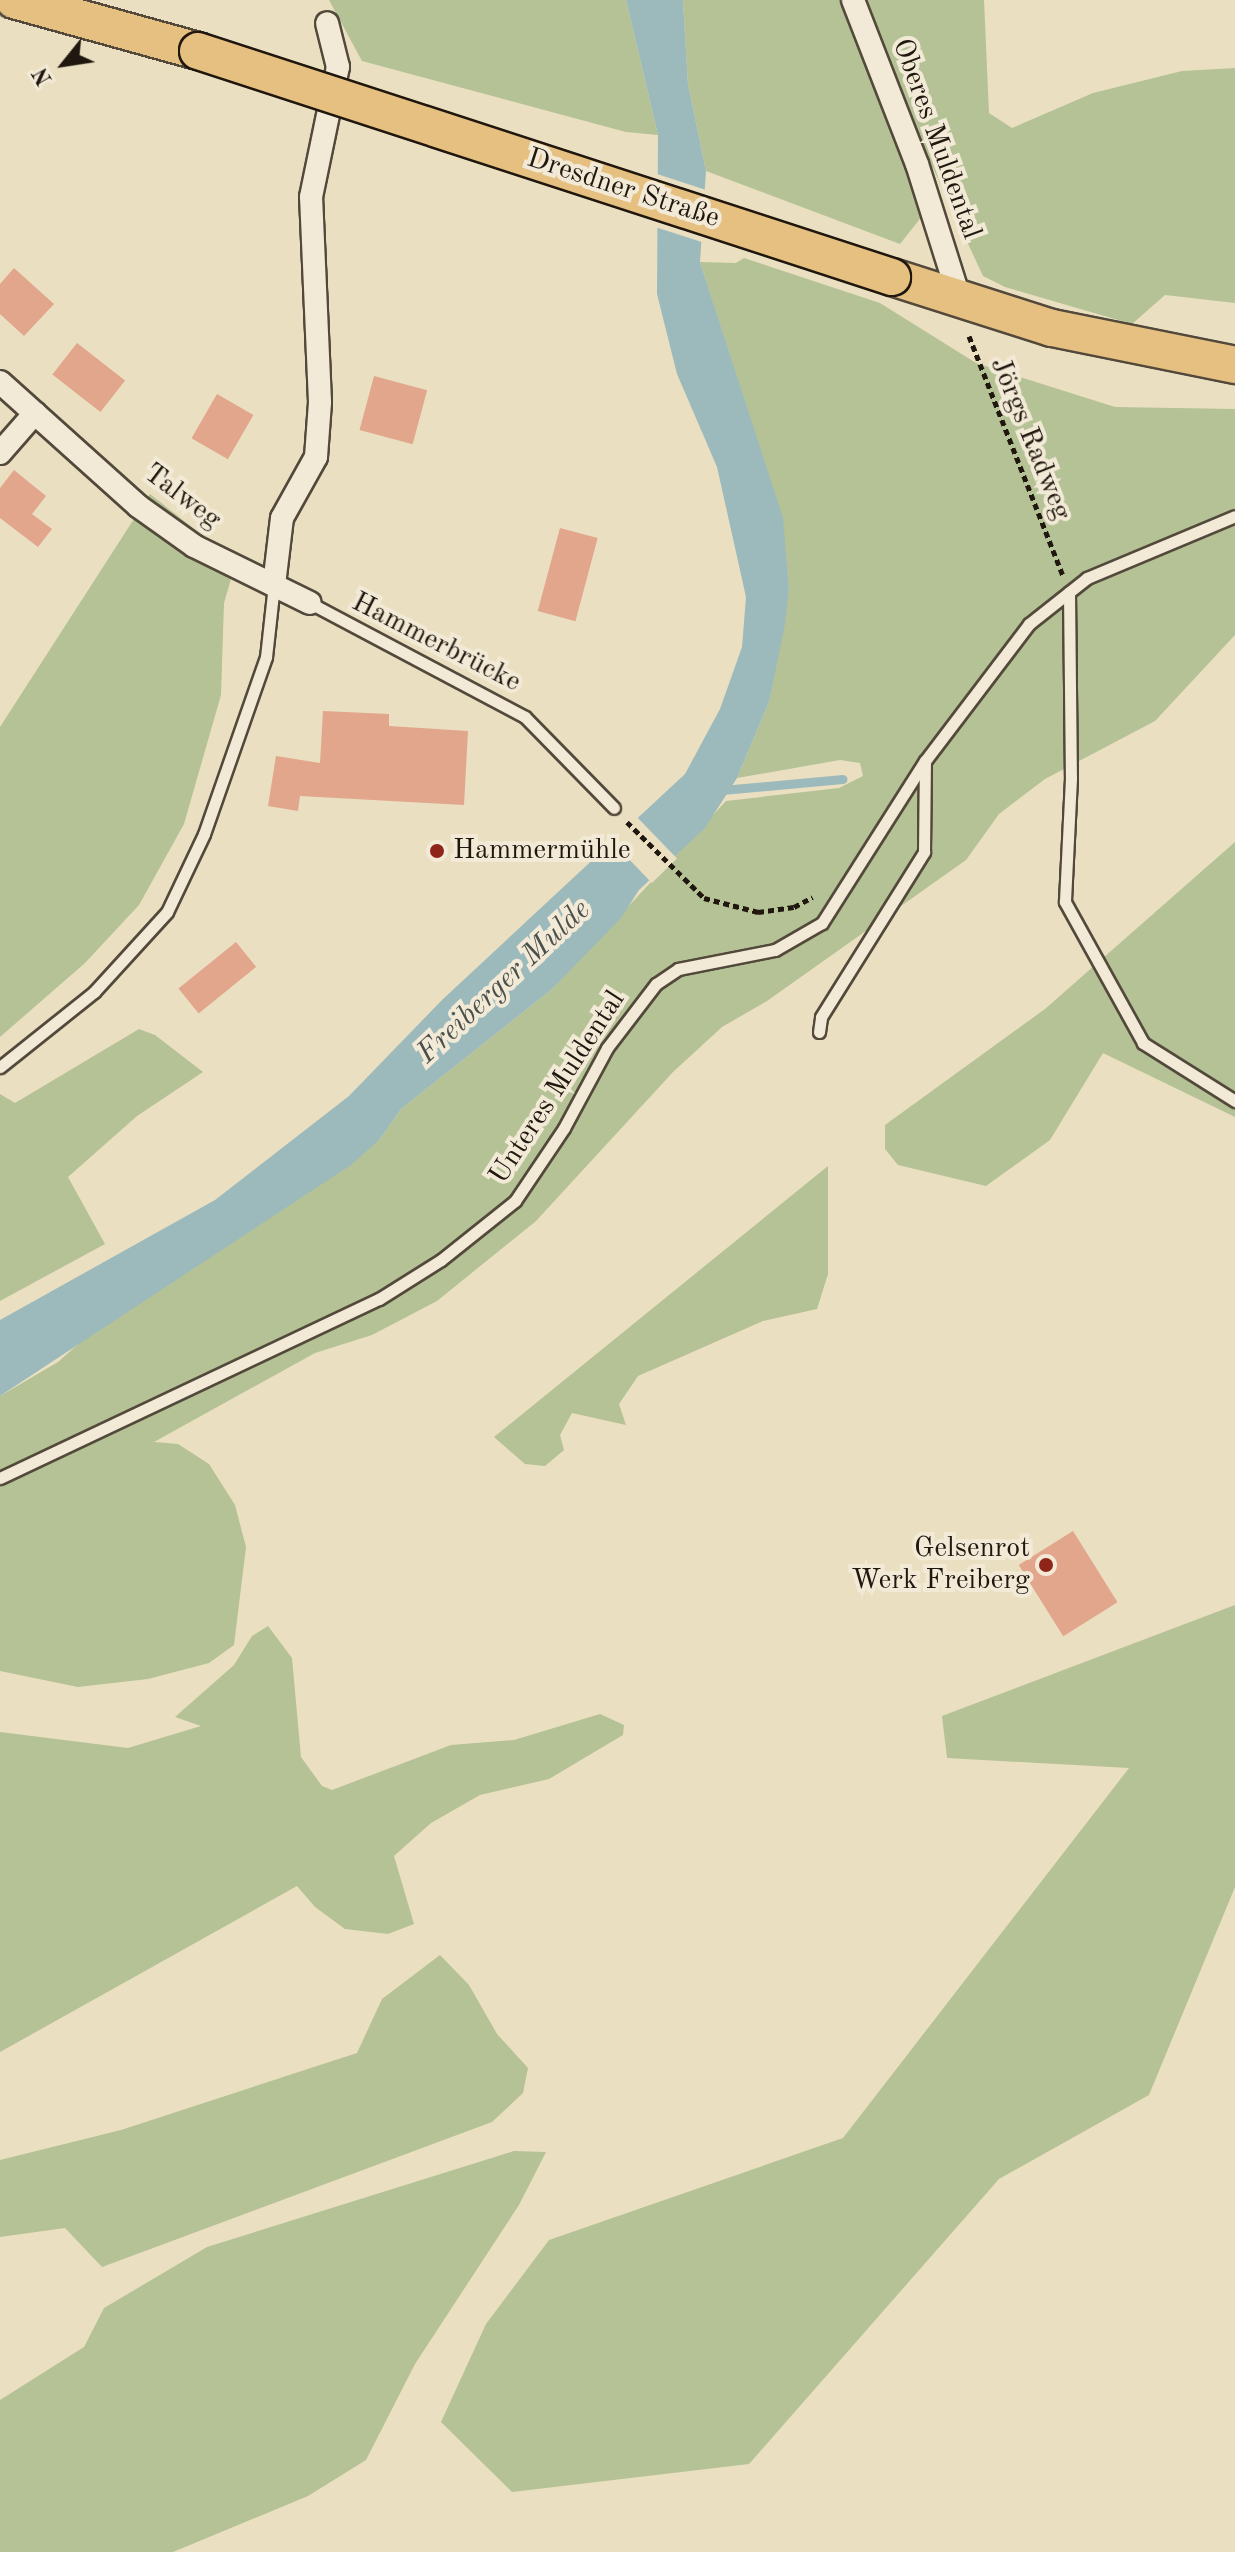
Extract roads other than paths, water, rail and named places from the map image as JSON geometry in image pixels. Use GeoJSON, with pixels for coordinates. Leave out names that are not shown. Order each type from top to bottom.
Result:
{"type":"FeatureCollection","features":[{"type":"Feature","properties":{"kind":"main road","name":"Dresdner Straße"},"geometry":{"type":"LineString","coordinates":[[14,0],[198,51],[1052,328],[1235,365]]}},
{"type":"Feature","properties":{"kind":"street","name":"Oberes Muldental"},"geometry":{"type":"LineString","coordinates":[[853,0],[917,164],[960,300]]}},
{"type":"Feature","properties":{"kind":"street"},"geometry":{"type":"LineString","coordinates":[[274,585],[282,518],[316,457],[320,402],[311,197],[338,67],[327,23]]}},
{"type":"Feature","properties":{"kind":"street","name":"Talweg"},"geometry":{"type":"LineString","coordinates":[[0,382],[138,506],[194,546],[238,572],[310,603]]}},
{"type":"Feature","properties":{"kind":"street"},"geometry":{"type":"LineString","coordinates":[[0,453],[35,413]]}},
{"type":"Feature","properties":{"kind":"lane","name":"Unteres Muldental"},"geometry":{"type":"LineString","coordinates":[[0,1478],[365,1306],[441,1260],[515,1201],[564,1128],[607,1048],[656,984],[678,969],[775,950],[822,923],[975,688],[1029,624],[1087,578],[1235,516]]}},
{"type":"Feature","properties":{"kind":"lane"},"geometry":{"type":"LineString","coordinates":[[0,1067],[94,992],[167,912],[204,834],[266,657],[274,585]]}},
{"type":"Feature","properties":{"kind":"lane"},"geometry":{"type":"LineString","coordinates":[[1069,592],[1071,778],[1065,902],[1143,1043],[1235,1101]]}},
{"type":"Feature","properties":{"kind":"lane","name":"Hammerbrücke"},"geometry":{"type":"LineString","coordinates":[[310,603],[525,717],[614,808]]}},
{"type":"Feature","properties":{"kind":"lane"},"geometry":{"type":"LineString","coordinates":[[819,1032],[821,1017],[924,852],[925,761]]}},
{"type":"Feature","properties":{"kind":"water","name":"Freiberger Mulde"},"geometry":{"type":"Polygon","coordinates":[[[626,0],[683,0],[688,84],[706,171],[700,262],[783,518],[789,589],[785,624],[769,702],[737,778],[705,828],[639,890],[621,918],[551,990],[401,1109],[380,1139],[351,1165],[0,1396],[0,1320],[215,1200],[349,1096],[442,1000],[685,774],[720,709],[742,647],[746,597],[717,467],[677,374],[657,294],[658,135],[626,0]]]}},
{"type":"Feature","properties":{"kind":"waterway"},"geometry":{"type":"LineString","coordinates":[[722,790],[842,779]]}},
{"type":"Feature","properties":{"kind":"place","name":"Hammermühle"},"geometry":{"type":"Point","coordinates":[437,851]}},
{"type":"Feature","properties":{"kind":"place","name":"Gelsenrot Werk Freiberg"},"geometry":{"type":"Point","coordinates":[1046,1565]}}]}
